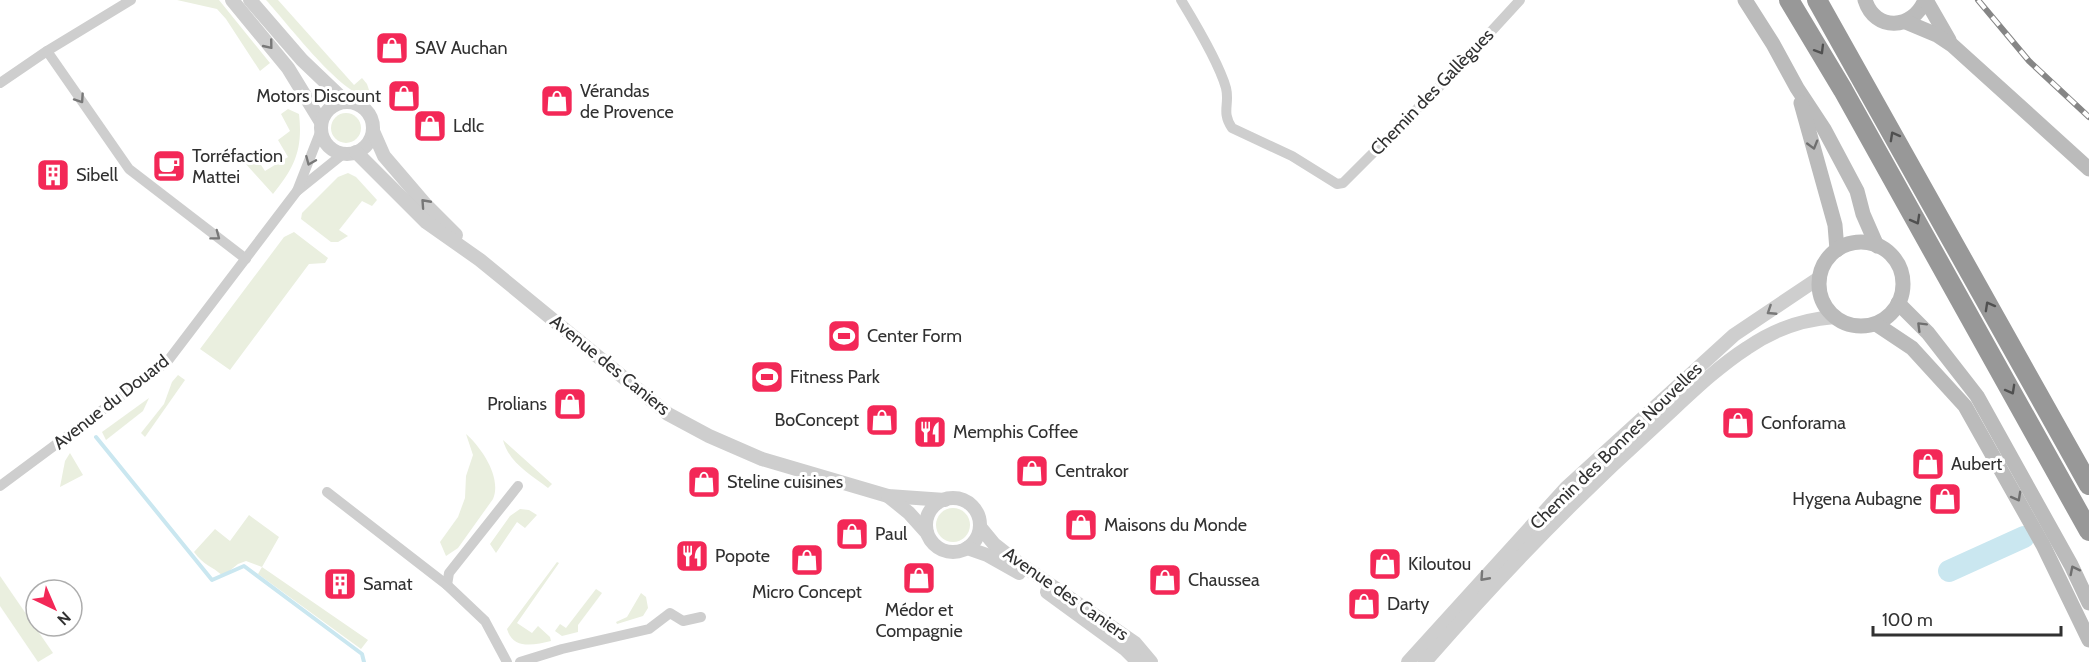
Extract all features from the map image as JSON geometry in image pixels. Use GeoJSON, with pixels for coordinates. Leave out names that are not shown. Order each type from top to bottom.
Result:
{"type":"FeatureCollection","features":[{"type":"Feature","properties":{"kind":"highway"},"geometry":{"type":"LineString","coordinates":[[1789,0],[1844,90],[2089,531]]}},
{"type":"Feature","properties":{"kind":"highway"},"geometry":{"type":"LineString","coordinates":[[1817,0],[2089,485]]}},
{"type":"Feature","properties":{"kind":"main road"},"geometry":{"type":"LineString","coordinates":[[1745,0],[1824,129],[1857,191],[1863,214],[1877,246]]}},
{"type":"Feature","properties":{"kind":"main road"},"geometry":{"type":"LineString","coordinates":[[1865,0],[1870,12],[1877,18],[1886,23],[1896,24],[1915,16],[1925,0],[1952,45]]}},
{"type":"Feature","properties":{"kind":"main road"},"geometry":{"type":"LineString","coordinates":[[1906,21],[1937,35],[1952,45],[2089,169]]}},
{"type":"Feature","properties":{"kind":"main road"},"geometry":{"type":"LineString","coordinates":[[1797,88],[1835,225],[1837,250]]}},
{"type":"Feature","properties":{"kind":"main road"},"geometry":{"type":"LineString","coordinates":[[1858,242],[1877,246],[1890,254],[1898,265],[1903,277],[1903,291],[1898,303],[1885,319],[1876,324],[1858,326],[1846,323],[1827,308],[1820,293],[1820,278],[1828,259],[1837,250],[1858,242]]}},
{"type":"Feature","properties":{"kind":"main road"},"geometry":{"type":"LineString","coordinates":[[1898,303],[1928,333],[1977,396],[2071,565],[2089,603]]}},
{"type":"Feature","properties":{"kind":"main road"},"geometry":{"type":"LineString","coordinates":[[1876,324],[1912,348],[1965,406],[2043,545],[2089,640]]}},
{"type":"Feature","properties":{"kind":"street"},"geometry":{"type":"LineString","coordinates":[[0,82],[131,0]]}},
{"type":"Feature","properties":{"kind":"street"},"geometry":{"type":"LineString","coordinates":[[232,0],[288,68],[321,126],[328,146],[349,153],[368,144],[373,131],[373,122],[363,107],[346,102],[330,108],[321,126]]}},
{"type":"Feature","properties":{"kind":"street"},"geometry":{"type":"LineString","coordinates":[[250,0],[302,60],[346,102]]}},
{"type":"Feature","properties":{"kind":"street","name":"Chemin des Gallègues"},"geometry":{"type":"LineString","coordinates":[[1181,0],[1227,90],[1226,113],[1232,128],[1292,156],[1337,184],[1343,183],[1453,73],[1520,0]]}},
{"type":"Feature","properties":{"kind":"street"},"geometry":{"type":"LineString","coordinates":[[47,51],[129,169],[246,259]]}},
{"type":"Feature","properties":{"kind":"street","name":"Avenue du Douard"},"geometry":{"type":"LineString","coordinates":[[0,486],[167,362],[297,191],[321,126]]}},
{"type":"Feature","properties":{"kind":"street","name":"Avenue des Caniers"},"geometry":{"type":"LineString","coordinates":[[373,131],[384,156],[426,205],[480,260]]}},
{"type":"Feature","properties":{"kind":"street","name":"Avenue du Douard"},"geometry":{"type":"LineString","coordinates":[[297,191],[349,153]]}},
{"type":"Feature","properties":{"kind":"street","name":"Avenue des Caniers"},"geometry":{"type":"LineString","coordinates":[[349,153],[426,222],[480,260],[668,414],[709,436],[762,459],[888,496],[945,500]]}},
{"type":"Feature","properties":{"kind":"street","name":"Chemin des Bonnes Nouvelles"},"geometry":{"type":"LineString","coordinates":[[1408,662],[1566,488],[1734,335],[1820,278]]}},
{"type":"Feature","properties":{"kind":"street","name":"Chemin des Bonnes Nouvelles"},"geometry":{"type":"LineString","coordinates":[[1425,662],[1541,534],[1609,467],[1702,384],[1747,348],[1784,328],[1815,318],[1836,317]]}},
{"type":"Feature","properties":{"kind":"street"},"geometry":{"type":"LineString","coordinates":[[447,585],[449,573],[518,486]]}},
{"type":"Feature","properties":{"kind":"street"},"geometry":{"type":"LineString","coordinates":[[327,492],[447,585],[485,621],[507,662]]}},
{"type":"Feature","properties":{"kind":"street","name":"Avenue des Caniers"},"geometry":{"type":"LineString","coordinates":[[888,496],[909,513],[927,533]]}},
{"type":"Feature","properties":{"kind":"street"},"geometry":{"type":"LineString","coordinates":[[945,500],[960,500],[969,504],[975,510],[980,527],[976,539],[967,548],[959,551],[943,550],[931,540],[927,533],[928,516],[938,503],[945,500]]}},
{"type":"Feature","properties":{"kind":"street","name":"Avenue des Caniers"},"geometry":{"type":"LineString","coordinates":[[980,527],[994,544],[1013,559],[1135,643],[1151,662]]}},
{"type":"Feature","properties":{"kind":"street","name":"Avenue des Caniers"},"geometry":{"type":"LineString","coordinates":[[967,548],[987,555],[1008,567],[1125,649],[1138,662]]}},
{"type":"Feature","properties":{"kind":"street"},"geometry":{"type":"LineString","coordinates":[[520,662],[562,649],[649,629],[670,613],[683,621],[700,617]]}},
{"type":"Feature","properties":{"kind":"green space"},"geometry":{"type":"Polygon","coordinates":[[[177,0],[219,0],[270,63],[260,71],[217,9],[177,0]]]}},
{"type":"Feature","properties":{"kind":"green space"},"geometry":{"type":"Polygon","coordinates":[[[266,0],[278,0],[354,85],[362,78],[370,93],[365,97],[340,81],[266,0]]]}},
{"type":"Feature","properties":{"kind":"green space"},"geometry":{"type":"Polygon","coordinates":[[[288,109],[299,114],[300,137],[292,166],[273,194],[245,163],[254,157],[265,171],[288,157],[278,140],[290,131],[281,114],[288,109]]]}},
{"type":"Feature","properties":{"kind":"green space"},"geometry":{"type":"Polygon","coordinates":[[[346,113],[352,114],[360,122],[360,134],[352,142],[346,143],[340,142],[332,134],[331,128],[332,122],[340,114],[346,113]]]}},
{"type":"Feature","properties":{"kind":"green space"},"geometry":{"type":"Polygon","coordinates":[[[348,173],[356,177],[377,200],[372,206],[362,201],[339,230],[348,236],[338,242],[331,242],[301,219],[302,213],[338,177],[348,173]]]}},
{"type":"Feature","properties":{"kind":"green space"},"geometry":{"type":"Polygon","coordinates":[[[294,232],[328,258],[325,263],[309,264],[230,370],[200,349],[284,237],[294,232]]]}},
{"type":"Feature","properties":{"kind":"green space"},"geometry":{"type":"Polygon","coordinates":[[[178,375],[185,380],[145,437],[141,433],[164,404],[172,382],[178,375]]]}},
{"type":"Feature","properties":{"kind":"green space"},"geometry":{"type":"Polygon","coordinates":[[[149,398],[143,411],[106,440],[102,432],[149,398]]]}},
{"type":"Feature","properties":{"kind":"green space"},"geometry":{"type":"Polygon","coordinates":[[[466,434],[489,464],[495,482],[495,491],[493,499],[458,548],[446,556],[440,542],[458,517],[465,498],[466,476],[473,455],[466,434]]]}},
{"type":"Feature","properties":{"kind":"green space"},"geometry":{"type":"Polygon","coordinates":[[[503,440],[552,484],[548,488],[515,462],[503,440]]]}},
{"type":"Feature","properties":{"kind":"green space"},"geometry":{"type":"Polygon","coordinates":[[[70,453],[83,475],[60,487],[65,461],[70,453]]]}},
{"type":"Feature","properties":{"kind":"green space"},"geometry":{"type":"Polygon","coordinates":[[[953,508],[965,513],[970,525],[965,537],[953,542],[941,537],[936,525],[941,513],[953,508]]]}},
{"type":"Feature","properties":{"kind":"green space"},"geometry":{"type":"Polygon","coordinates":[[[520,509],[529,510],[537,515],[525,528],[517,522],[496,553],[490,544],[510,516],[520,509]]]}},
{"type":"Feature","properties":{"kind":"green space"},"geometry":{"type":"Polygon","coordinates":[[[249,515],[279,537],[262,567],[246,561],[238,564],[223,576],[194,552],[215,529],[230,541],[249,515]]]}},
{"type":"Feature","properties":{"kind":"green space"},"geometry":{"type":"Polygon","coordinates":[[[557,562],[559,563],[517,623],[532,633],[538,626],[550,637],[551,641],[519,643],[510,636],[507,629],[557,562]]]}},
{"type":"Feature","properties":{"kind":"green space"},"geometry":{"type":"Polygon","coordinates":[[[262,567],[368,640],[361,649],[258,574],[262,567]]]}},
{"type":"Feature","properties":{"kind":"green space"},"geometry":{"type":"Polygon","coordinates":[[[0,576],[24,611],[24,638],[43,638],[53,653],[38,662],[0,606],[0,576]]]}},
{"type":"Feature","properties":{"kind":"green space"},"geometry":{"type":"Polygon","coordinates":[[[596,589],[602,593],[578,625],[578,632],[562,636],[555,631],[560,624],[566,628],[596,589]]]}},
{"type":"Feature","properties":{"kind":"green space"},"geometry":{"type":"Polygon","coordinates":[[[641,593],[646,597],[648,608],[643,616],[617,624],[616,622],[627,617],[641,593]]]}},
{"type":"Feature","properties":{"kind":"waterway"},"geometry":{"type":"LineString","coordinates":[[96,437],[212,580],[244,566],[362,654],[364,662]]}},
{"type":"Feature","properties":{"kind":"waterway"},"geometry":{"type":"LineString","coordinates":[[1949,571],[2024,537]]}},
{"type":"Feature","properties":{"kind":"railway"},"geometry":{"type":"LineString","coordinates":[[1978,0],[2029,61],[2089,117]]}},
{"type":"Feature","properties":{"kind":"place","name":"SAV Auchan"},"geometry":{"type":"Point","coordinates":[392,48]}},
{"type":"Feature","properties":{"kind":"place","name":"Motors Discount"},"geometry":{"type":"Point","coordinates":[404,96]}},
{"type":"Feature","properties":{"kind":"place","name":"Vérandas de Provence"},"geometry":{"type":"Point","coordinates":[557,101]}},
{"type":"Feature","properties":{"kind":"place","name":"Ldlc"},"geometry":{"type":"Point","coordinates":[430,126]}},
{"type":"Feature","properties":{"kind":"place","name":"Torréfaction Mattei"},"geometry":{"type":"Point","coordinates":[169,166]}},
{"type":"Feature","properties":{"kind":"place","name":"Sibell"},"geometry":{"type":"Point","coordinates":[53,175]}},
{"type":"Feature","properties":{"kind":"place","name":"Center Form"},"geometry":{"type":"Point","coordinates":[844,336]}},
{"type":"Feature","properties":{"kind":"place","name":"Fitness Park"},"geometry":{"type":"Point","coordinates":[767,377]}},
{"type":"Feature","properties":{"kind":"place","name":"Prolians"},"geometry":{"type":"Point","coordinates":[570,404]}},
{"type":"Feature","properties":{"kind":"place","name":"BoConcept"},"geometry":{"type":"Point","coordinates":[882,420]}},
{"type":"Feature","properties":{"kind":"place","name":"Conforama"},"geometry":{"type":"Point","coordinates":[1738,423]}},
{"type":"Feature","properties":{"kind":"place","name":"Memphis Coffee"},"geometry":{"type":"Point","coordinates":[930,432]}},
{"type":"Feature","properties":{"kind":"place","name":"Aubert"},"geometry":{"type":"Point","coordinates":[1928,464]}},
{"type":"Feature","properties":{"kind":"place","name":"Centrakor"},"geometry":{"type":"Point","coordinates":[1032,471]}},
{"type":"Feature","properties":{"kind":"place","name":"Steline cuisines"},"geometry":{"type":"Point","coordinates":[704,482]}},
{"type":"Feature","properties":{"kind":"place","name":"Hygena Aubagne"},"geometry":{"type":"Point","coordinates":[1945,499]}},
{"type":"Feature","properties":{"kind":"place","name":"Maisons du Monde"},"geometry":{"type":"Point","coordinates":[1081,525]}},
{"type":"Feature","properties":{"kind":"place","name":"Paul"},"geometry":{"type":"Point","coordinates":[852,534]}},
{"type":"Feature","properties":{"kind":"place","name":"Popote"},"geometry":{"type":"Point","coordinates":[692,556]}},
{"type":"Feature","properties":{"kind":"place","name":"Micro Concept"},"geometry":{"type":"Point","coordinates":[807,560]}},
{"type":"Feature","properties":{"kind":"place","name":"Kiloutou"},"geometry":{"type":"Point","coordinates":[1385,564]}},
{"type":"Feature","properties":{"kind":"place","name":"Médor et Compagnie"},"geometry":{"type":"Point","coordinates":[919,578]}},
{"type":"Feature","properties":{"kind":"place","name":"Chaussea"},"geometry":{"type":"Point","coordinates":[1165,580]}},
{"type":"Feature","properties":{"kind":"place","name":"Samat"},"geometry":{"type":"Point","coordinates":[340,584]}},
{"type":"Feature","properties":{"kind":"place","name":"Darty"},"geometry":{"type":"Point","coordinates":[1364,604]}}]}
